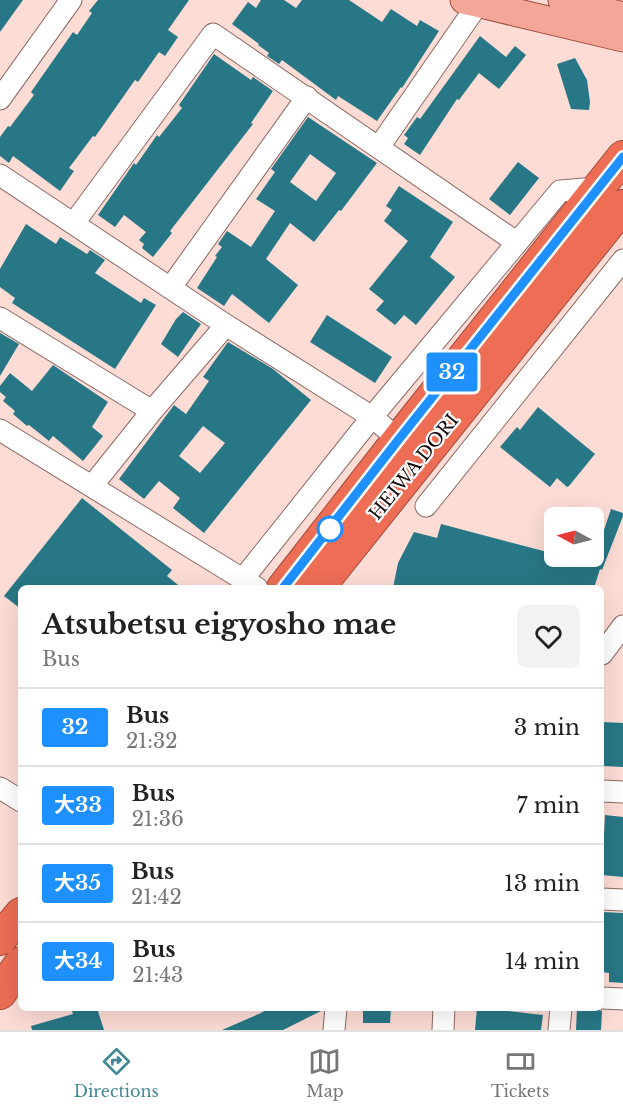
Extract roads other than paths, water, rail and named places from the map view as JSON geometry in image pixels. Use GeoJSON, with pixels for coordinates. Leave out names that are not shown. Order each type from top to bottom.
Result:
{"type":"FeatureCollection","features":[{"type":"Feature","properties":{"kind":"highway","name":"HEIWA DORI"},"geometry":{"type":"LineString","coordinates":[[320,585],[410,449],[597,188],[623,157]]}},
{"type":"Feature","properties":{"kind":"highway","name":"HEIWA DORI"},"geometry":{"type":"LineString","coordinates":[[287,585],[410,449],[623,206]]}},
{"type":"Feature","properties":{"kind":"highway"},"geometry":{"type":"LineString","coordinates":[[0,939],[18,918]]}},
{"type":"Feature","properties":{"kind":"main road"},"geometry":{"type":"LineString","coordinates":[[562,0],[623,16]]}},
{"type":"Feature","properties":{"kind":"main road"},"geometry":{"type":"LineString","coordinates":[[471,2],[623,38]]}},
{"type":"Feature","properties":{"kind":"street"},"geometry":{"type":"LineString","coordinates":[[0,99],[71,0]]}},
{"type":"Feature","properties":{"kind":"street"},"geometry":{"type":"LineString","coordinates":[[379,147],[471,2]]}},
{"type":"Feature","properties":{"kind":"street"},"geometry":{"type":"LineString","coordinates":[[74,223],[213,34],[516,242]]}},
{"type":"Feature","properties":{"kind":"street"},"geometry":{"type":"LineString","coordinates":[[171,287],[307,97]]}},
{"type":"Feature","properties":{"kind":"street"},"geometry":{"type":"LineString","coordinates":[[0,175],[226,325],[372,417],[410,449]]}},
{"type":"Feature","properties":{"kind":"street"},"geometry":{"type":"LineString","coordinates":[[0,430],[250,584],[372,417],[560,191],[597,188]]}},
{"type":"Feature","properties":{"kind":"street"},"geometry":{"type":"LineString","coordinates":[[426,506],[623,260]]}},
{"type":"Feature","properties":{"kind":"street"},"geometry":{"type":"LineString","coordinates":[[0,318],[152,411]]}},
{"type":"Feature","properties":{"kind":"street"},"geometry":{"type":"LineString","coordinates":[[92,486],[152,411],[226,325]]}},
{"type":"Feature","properties":{"kind":"street"},"geometry":{"type":"LineString","coordinates":[[604,651],[623,626]]}},
{"type":"Feature","properties":{"kind":"street"},"geometry":{"type":"LineString","coordinates":[[0,788],[18,799]]}},
{"type":"Feature","properties":{"kind":"street"},"geometry":{"type":"LineString","coordinates":[[604,791],[623,792]]}},
{"type":"Feature","properties":{"kind":"street"},"geometry":{"type":"LineString","coordinates":[[604,899],[623,900]]}},
{"type":"Feature","properties":{"kind":"street"},"geometry":{"type":"LineString","coordinates":[[604,998],[623,999]]}},
{"type":"Feature","properties":{"kind":"street"},"geometry":{"type":"LineString","coordinates":[[334,1030],[336,1011]]}},
{"type":"Feature","properties":{"kind":"street"},"geometry":{"type":"LineString","coordinates":[[443,1030],[444,1011]]}},
{"type":"Feature","properties":{"kind":"street"},"geometry":{"type":"LineString","coordinates":[[559,1030],[561,1011]]}}]}
